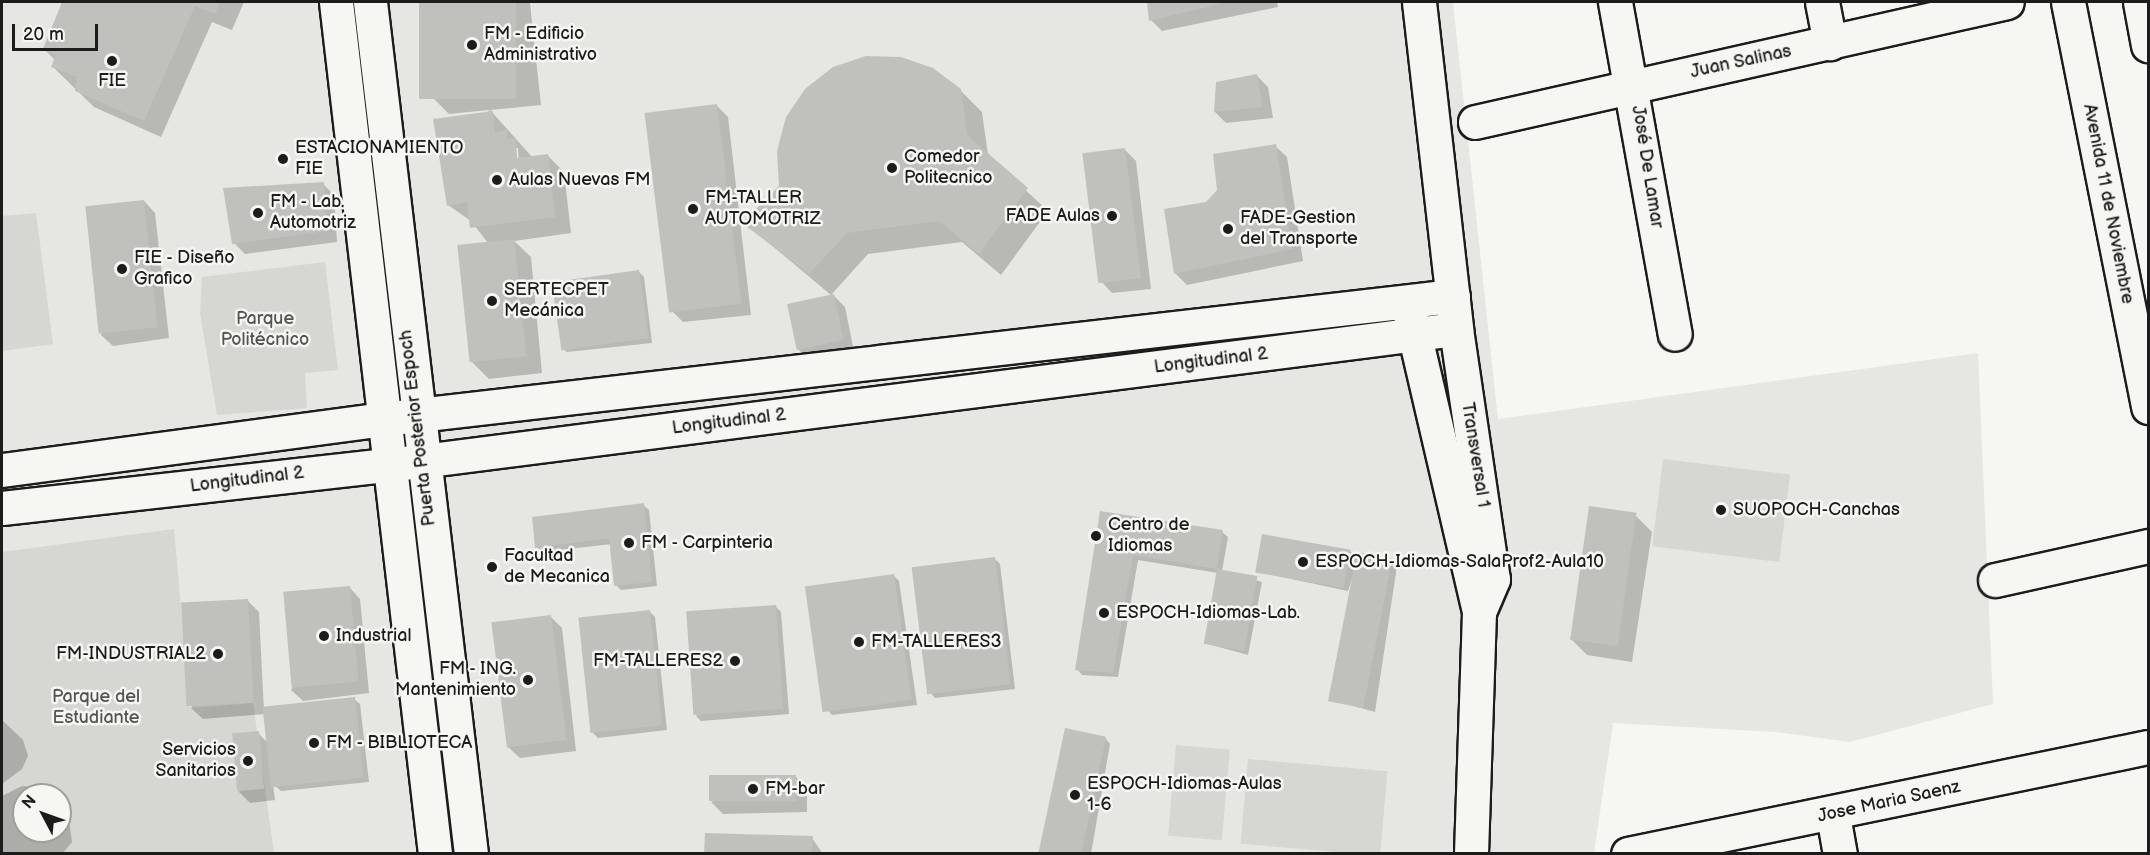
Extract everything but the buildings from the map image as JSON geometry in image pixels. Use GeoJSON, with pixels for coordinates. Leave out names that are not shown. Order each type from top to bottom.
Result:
{"type":"FeatureCollection","features":[{"type":"Feature","properties":{"kind":"street","name":"Puerta Posterior Espoch"},"geometry":{"type":"LineString","coordinates":[[336,2],[435,854]]}},
{"type":"Feature","properties":{"kind":"street","name":"Puerta Posterior Espoch"},"geometry":{"type":"LineString","coordinates":[[370,2],[416,415],[471,854]]}},
{"type":"Feature","properties":{"kind":"street","name":"Transversal 1"},"geometry":{"type":"LineString","coordinates":[[1419,2],[1456,329],[1493,579],[1479,612]]}},
{"type":"Feature","properties":{"kind":"street","name":"José De Lamar"},"geometry":{"type":"LineString","coordinates":[[1615,2],[1634,85],[1675,334]]}},
{"type":"Feature","properties":{"kind":"street"},"geometry":{"type":"LineString","coordinates":[[1822,2],[1830,43]]}},
{"type":"Feature","properties":{"kind":"street","name":"Juan Salinas"},"geometry":{"type":"LineString","coordinates":[[1475,122],[2007,2]]}},
{"type":"Feature","properties":{"kind":"street","name":"Avenida 11 de Noviembre"},"geometry":{"type":"LineString","coordinates":[[2068,2],[2148,407]]}},
{"type":"Feature","properties":{"kind":"street"},"geometry":{"type":"LineString","coordinates":[[2140,2],[2148,45]]}},
{"type":"Feature","properties":{"kind":"street","name":"Longitudinal 2"},"geometry":{"type":"LineString","coordinates":[[2,470],[416,415],[1453,296]]}},
{"type":"Feature","properties":{"kind":"street","name":"Transversal 1"},"geometry":{"type":"LineString","coordinates":[[1407,302],[1479,612],[1471,854]]}},
{"type":"Feature","properties":{"kind":"street","name":"Longitudinal 2"},"geometry":{"type":"LineString","coordinates":[[2,508],[422,461],[1456,329]]}},
{"type":"Feature","properties":{"kind":"street"},"geometry":{"type":"LineString","coordinates":[[758,376],[761,418]]}},
{"type":"Feature","properties":{"kind":"street"},"geometry":{"type":"LineString","coordinates":[[1995,580],[2148,546]]}},
{"type":"Feature","properties":{"kind":"street","name":"Jose Maria Saenz"},"geometry":{"type":"LineString","coordinates":[[1628,854],[1833,815],[2148,747]]}},
{"type":"Feature","properties":{"kind":"street"},"geometry":{"type":"LineString","coordinates":[[1833,815],[1840,854]]}},
{"type":"Feature","properties":{"kind":"shaded area"},"geometry":{"type":"Polygon","coordinates":[[[2,2],[1453,2],[1498,419],[1978,353],[1993,704],[1850,742],[1777,732],[1613,723],[1594,853],[2,854],[2,2]]]}},
{"type":"Feature","properties":{"kind":"shaded area"},"geometry":{"type":"Polygon","coordinates":[[[2,720],[23,740],[28,756],[22,769],[2,784],[2,720]]]}},
{"type":"Feature","properties":{"kind":"shaded area"},"geometry":{"type":"Polygon","coordinates":[[[12,791],[12,843],[71,843],[63,853],[2,853],[2,796],[12,791]]]}},
{"type":"Feature","properties":{"kind":"green space"},"geometry":{"type":"Polygon","coordinates":[[[36,213],[53,344],[2,351],[2,216],[36,213]]]}},
{"type":"Feature","properties":{"kind":"green space","name":"Parque Politécnico"},"geometry":{"type":"Polygon","coordinates":[[[325,262],[338,370],[305,373],[307,408],[217,415],[200,313],[202,277],[325,262]]]}},
{"type":"Feature","properties":{"kind":"green space","name":"SUOPOCH-Canchas"},"geometry":{"type":"Polygon","coordinates":[[[1663,459],[1790,475],[1779,562],[1652,546],[1663,459]]]}},
{"type":"Feature","properties":{"kind":"green space","name":"Parque del Estudiante"},"geometry":{"type":"Polygon","coordinates":[[[174,529],[190,708],[253,703],[274,853],[2,853],[2,552],[174,529]]]}},
{"type":"Feature","properties":{"kind":"green space"},"geometry":{"type":"Polygon","coordinates":[[[1176,745],[1230,750],[1222,840],[1168,836],[1176,745]]]}},
{"type":"Feature","properties":{"kind":"green space"},"geometry":{"type":"Polygon","coordinates":[[[1248,759],[1387,771],[1380,854],[1241,844],[1248,759]]]}},
{"type":"Feature","properties":{"kind":"place","name":"FM - Edificio Administrativo"},"geometry":{"type":"Point","coordinates":[472,45]}},
{"type":"Feature","properties":{"kind":"place","name":"FIE"},"geometry":{"type":"Point","coordinates":[112,61]}},
{"type":"Feature","properties":{"kind":"place","name":"ESTACIONAMIENTO FIE"},"geometry":{"type":"Point","coordinates":[283,159]}},
{"type":"Feature","properties":{"kind":"place","name":"Comedor Politecnico"},"geometry":{"type":"Point","coordinates":[892,168]}},
{"type":"Feature","properties":{"kind":"place","name":"Aulas Nuevas FM"},"geometry":{"type":"Point","coordinates":[497,180]}},
{"type":"Feature","properties":{"kind":"place","name":"FM-TALLER AUTOMOTRIZ"},"geometry":{"type":"Point","coordinates":[693,209]}},
{"type":"Feature","properties":{"kind":"place","name":"FM - Lab. Automotriz"},"geometry":{"type":"Point","coordinates":[258,213]}},
{"type":"Feature","properties":{"kind":"place","name":"FADE Aulas"},"geometry":{"type":"Point","coordinates":[1112,216]}},
{"type":"Feature","properties":{"kind":"place","name":"FADE-Gestion del Transporte"},"geometry":{"type":"Point","coordinates":[1228,229]}},
{"type":"Feature","properties":{"kind":"place","name":"FIE - Diseño Grafico"},"geometry":{"type":"Point","coordinates":[122,269]}},
{"type":"Feature","properties":{"kind":"place","name":"SERTECPET Mecánica"},"geometry":{"type":"Point","coordinates":[492,301]}},
{"type":"Feature","properties":{"kind":"place","name":"SUOPOCH-Canchas"},"geometry":{"type":"Point","coordinates":[1721,510]}},
{"type":"Feature","properties":{"kind":"place","name":"Centro de Idiomas"},"geometry":{"type":"Point","coordinates":[1096,536]}},
{"type":"Feature","properties":{"kind":"place","name":"FM - Carpinteria"},"geometry":{"type":"Point","coordinates":[629,543]}},
{"type":"Feature","properties":{"kind":"place","name":"ESPOCH-Idiomas-SalaProf2-Aula10"},"geometry":{"type":"Point","coordinates":[1303,562]}},
{"type":"Feature","properties":{"kind":"place","name":"Facultad de Mecanica"},"geometry":{"type":"Point","coordinates":[492,567]}},
{"type":"Feature","properties":{"kind":"place","name":"ESPOCH-Idiomas-Lab."},"geometry":{"type":"Point","coordinates":[1104,613]}},
{"type":"Feature","properties":{"kind":"place","name":"Industrial"},"geometry":{"type":"Point","coordinates":[324,636]}},
{"type":"Feature","properties":{"kind":"place","name":"FM-TALLERES3"},"geometry":{"type":"Point","coordinates":[859,642]}},
{"type":"Feature","properties":{"kind":"place","name":"FM-INDUSTRIAL2"},"geometry":{"type":"Point","coordinates":[218,654]}},
{"type":"Feature","properties":{"kind":"place","name":"FM-TALLERES2"},"geometry":{"type":"Point","coordinates":[735,661]}},
{"type":"Feature","properties":{"kind":"place","name":"FM - ING. Mantenimiento"},"geometry":{"type":"Point","coordinates":[528,680]}},
{"type":"Feature","properties":{"kind":"place","name":"FM - BIBLIOTECA"},"geometry":{"type":"Point","coordinates":[314,743]}},
{"type":"Feature","properties":{"kind":"place","name":"Servicios Sanitarios"},"geometry":{"type":"Point","coordinates":[248,761]}},
{"type":"Feature","properties":{"kind":"place","name":"FM-bar"},"geometry":{"type":"Point","coordinates":[753,789]}},
{"type":"Feature","properties":{"kind":"place","name":"ESPOCH-Idiomas-Aulas 1-6"},"geometry":{"type":"Point","coordinates":[1075,795]}}]}
